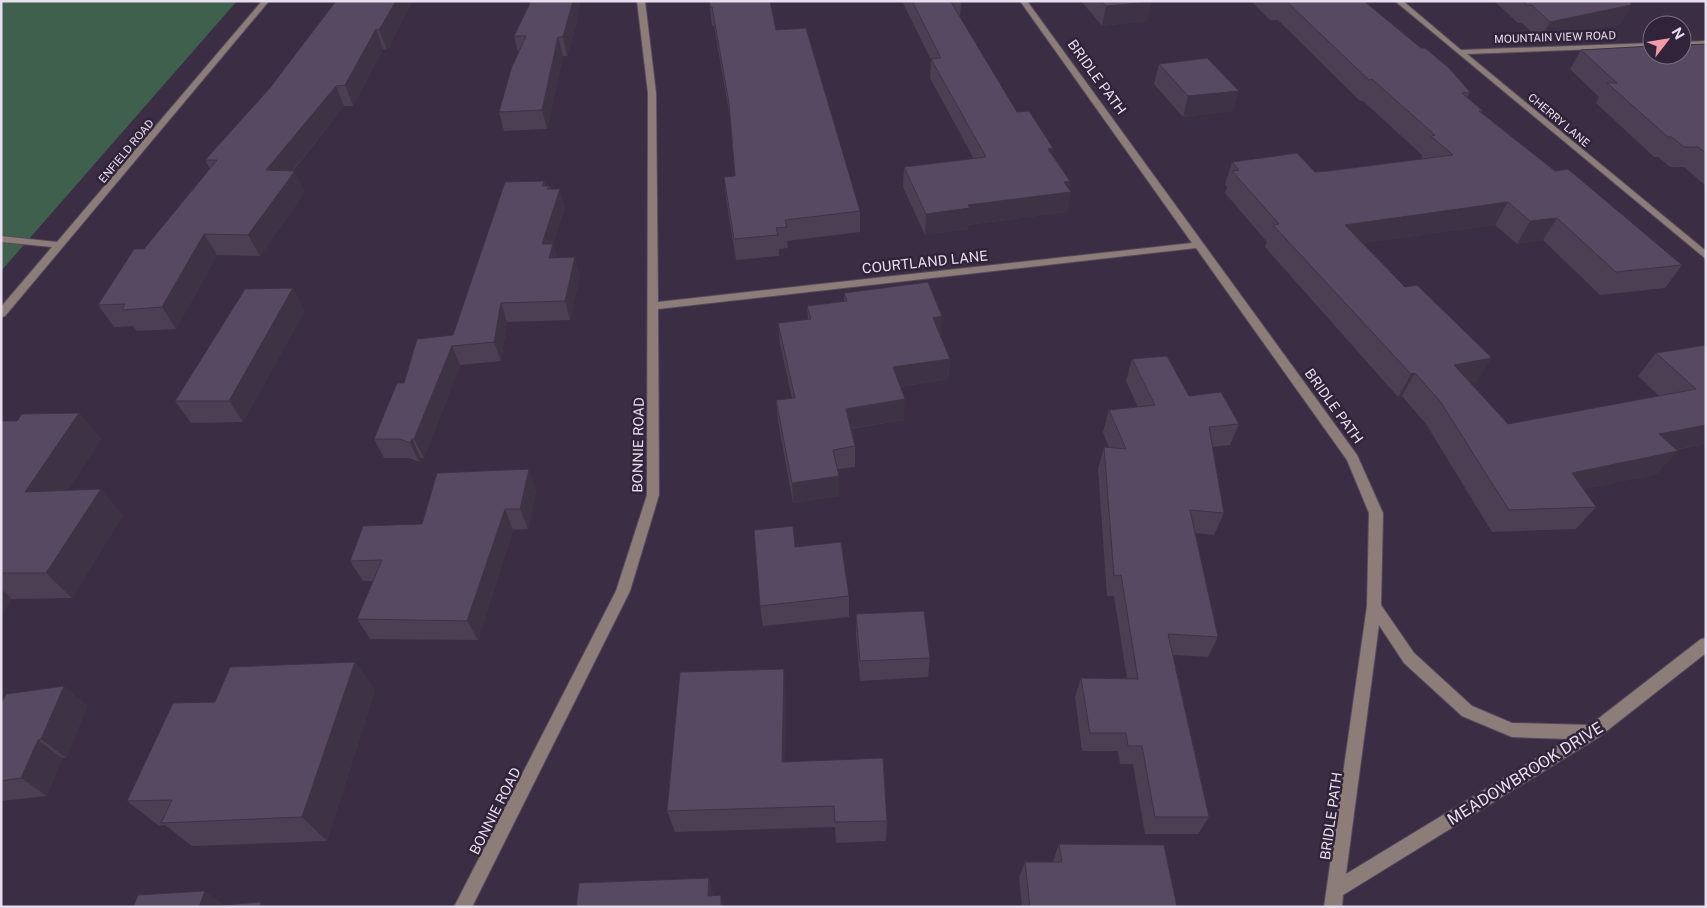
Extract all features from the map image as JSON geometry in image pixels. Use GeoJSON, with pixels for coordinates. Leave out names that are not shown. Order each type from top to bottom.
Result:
{"type":"FeatureCollection","features":[{"type":"Feature","properties":{"kind":"street","name":"ENFIELD ROAD"},"geometry":{"type":"LineString","coordinates":[[1,314],[266,1]]}},
{"type":"Feature","properties":{"kind":"street","name":"BONNIE ROAD"},"geometry":{"type":"LineString","coordinates":[[463,907],[623,591],[653,495],[652,93],[641,1]]}},
{"type":"Feature","properties":{"kind":"street","name":"BRIDLE PATH"},"geometry":{"type":"LineString","coordinates":[[1023,1],[1354,458],[1376,514],[1374,606],[1334,907]]}},
{"type":"Feature","properties":{"kind":"street","name":"CHERRY LANE"},"geometry":{"type":"LineString","coordinates":[[1398,1],[1706,256]]}},
{"type":"Feature","properties":{"kind":"street"},"geometry":{"type":"LineString","coordinates":[[1692,44],[1706,43]]}},
{"type":"Feature","properties":{"kind":"street","name":"MOUNTAIN VIEW ROAD"},"geometry":{"type":"LineString","coordinates":[[1459,52],[1642,45]]}},
{"type":"Feature","properties":{"kind":"street"},"geometry":{"type":"LineString","coordinates":[[1,239],[61,245]]}},
{"type":"Feature","properties":{"kind":"street","name":"COURTLAND LANE"},"geometry":{"type":"LineString","coordinates":[[654,306],[1200,245]]}},
{"type":"Feature","properties":{"kind":"street"},"geometry":{"type":"LineString","coordinates":[[1374,606],[1409,658],[1467,711],[1512,730],[1593,732]]}},
{"type":"Feature","properties":{"kind":"street","name":"MEADOWBROOK DRIVE"},"geometry":{"type":"LineString","coordinates":[[1336,890],[1593,732],[1706,644]]}},
{"type":"Feature","properties":{"kind":"green space"},"geometry":{"type":"Polygon","coordinates":[[[1,1],[237,1],[1,271],[1,1]]]}},
{"type":"Feature","properties":{"kind":"building"},"geometry":{"type":"Polygon","coordinates":[[[336,1],[396,1],[379,30],[376,29],[345,85],[336,86],[266,170],[295,171],[248,235],[204,234],[162,307],[122,310],[125,304],[98,305],[134,249],[144,249],[217,160],[205,160],[269,89],[336,1]]]}},
{"type":"Feature","properties":{"kind":"building"},"geometry":{"type":"Polygon","coordinates":[[[531,1],[573,1],[563,37],[558,37],[542,110],[499,112],[511,69],[526,36],[514,36],[531,1]]]}},
{"type":"Feature","properties":{"kind":"building"},"geometry":{"type":"Polygon","coordinates":[[[709,1],[770,1],[776,30],[806,28],[860,211],[785,220],[787,227],[776,228],[778,235],[734,239],[724,177],[735,176],[729,103],[712,7],[710,7],[709,1]]]}},
{"type":"Feature","properties":{"kind":"building"},"geometry":{"type":"Polygon","coordinates":[[[912,1],[961,1],[951,2],[1017,112],[1029,111],[1053,148],[1048,149],[1070,181],[1064,182],[1071,192],[968,205],[970,208],[926,214],[904,167],[986,157],[931,59],[941,58],[912,1]]]}},
{"type":"Feature","properties":{"kind":"building"},"geometry":{"type":"Polygon","coordinates":[[[1101,1],[1151,1],[1151,2],[1106,6],[1101,1]]]}},
{"type":"Feature","properties":{"kind":"building"},"geometry":{"type":"Polygon","coordinates":[[[1286,1],[1364,1],[1421,48],[1425,48],[1449,68],[1470,92],[1462,93],[1483,111],[1479,111],[1555,171],[1568,169],[1682,265],[1616,272],[1557,218],[1530,221],[1508,202],[1345,225],[1405,287],[1417,285],[1492,358],[1454,365],[1508,424],[1696,389],[1656,353],[1706,345],[1706,425],[1659,434],[1678,451],[1572,473],[1596,507],[1509,510],[1440,401],[1415,373],[1411,374],[1273,225],[1279,224],[1232,171],[1239,170],[1232,162],[1297,153],[1315,172],[1453,155],[1431,136],[1435,135],[1372,79],[1369,80],[1286,1]]]}},
{"type":"Feature","properties":{"kind":"building"},"geometry":{"type":"Polygon","coordinates":[[[1523,1],[1631,1],[1631,5],[1550,22],[1532,5],[1527,5],[1523,1]]]}},
{"type":"Feature","properties":{"kind":"building"},"geometry":{"type":"Polygon","coordinates":[[[1706,44],[1706,153],[1698,147],[1684,147],[1672,137],[1668,137],[1607,83],[1617,83],[1581,50],[1642,47],[1642,65],[1692,65],[1692,45],[1706,44]]]}},
{"type":"Feature","properties":{"kind":"building"},"geometry":{"type":"Polygon","coordinates":[[[1207,58],[1239,91],[1188,96],[1159,64],[1207,58]]]}},
{"type":"Feature","properties":{"kind":"building"},"geometry":{"type":"Polygon","coordinates":[[[544,181],[542,186],[549,186],[547,189],[560,189],[542,244],[553,244],[549,258],[575,257],[565,301],[501,303],[494,342],[452,346],[414,439],[410,443],[400,439],[374,439],[397,383],[404,383],[417,339],[453,335],[505,182],[544,181]]]}},
{"type":"Feature","properties":{"kind":"building"},"geometry":{"type":"Polygon","coordinates":[[[928,282],[942,316],[933,318],[950,359],[893,367],[905,399],[846,409],[855,446],[833,450],[839,476],[792,483],[776,400],[795,398],[778,323],[811,319],[807,306],[847,301],[844,293],[928,282]]]}},
{"type":"Feature","properties":{"kind":"building"},"geometry":{"type":"Polygon","coordinates":[[[293,288],[229,401],[175,401],[245,289],[293,288]]]}},
{"type":"Feature","properties":{"kind":"building"},"geometry":{"type":"Polygon","coordinates":[[[1167,356],[1189,396],[1221,392],[1239,424],[1209,427],[1224,513],[1190,510],[1218,637],[1168,634],[1209,817],[1155,817],[1142,746],[1128,746],[1126,733],[1090,733],[1081,678],[1138,679],[1121,575],[1114,576],[1104,447],[1126,449],[1109,410],[1155,405],[1132,359],[1167,356]]]}},
{"type":"Feature","properties":{"kind":"building"},"geometry":{"type":"Polygon","coordinates":[[[79,413],[25,492],[101,489],[46,573],[1,573],[1,421],[17,421],[22,414],[79,413]]]}},
{"type":"Feature","properties":{"kind":"building"},"geometry":{"type":"Polygon","coordinates":[[[529,469],[520,509],[505,509],[467,621],[357,619],[382,560],[350,561],[363,526],[422,524],[437,473],[529,469]]]}},
{"type":"Feature","properties":{"kind":"building"},"geometry":{"type":"Polygon","coordinates":[[[793,526],[795,547],[841,542],[849,596],[760,606],[754,530],[793,526]]]}},
{"type":"Feature","properties":{"kind":"building"},"geometry":{"type":"Polygon","coordinates":[[[924,611],[930,658],[860,661],[856,614],[924,611]]]}},
{"type":"Feature","properties":{"kind":"building"},"geometry":{"type":"Polygon","coordinates":[[[355,662],[302,817],[161,823],[172,800],[127,801],[173,703],[215,702],[230,667],[355,662]]]}},
{"type":"Feature","properties":{"kind":"building"},"geometry":{"type":"Polygon","coordinates":[[[784,669],[782,762],[883,758],[887,821],[835,822],[834,806],[667,811],[680,672],[784,669]]]}},
{"type":"Feature","properties":{"kind":"building"},"geometry":{"type":"Polygon","coordinates":[[[64,686],[41,739],[38,740],[21,778],[1,781],[1,704],[6,694],[64,686]]]}},
{"type":"Feature","properties":{"kind":"building"},"geometry":{"type":"Polygon","coordinates":[[[1059,844],[1164,845],[1177,907],[1030,907],[1025,862],[1062,862],[1059,844]]]}},
{"type":"Feature","properties":{"kind":"building"},"geometry":{"type":"Polygon","coordinates":[[[709,878],[708,896],[721,895],[721,907],[576,907],[579,883],[709,878]]]}},
{"type":"Feature","properties":{"kind":"building"},"geometry":{"type":"Polygon","coordinates":[[[205,891],[199,907],[133,907],[138,895],[205,891]]]}},
{"type":"Feature","properties":{"kind":"building"},"geometry":{"type":"Polygon","coordinates":[[[261,902],[260,907],[199,907],[261,902]]]}},
{"type":"Feature","properties":{"kind":"building"},"geometry":{"type":"Polygon","coordinates":[[[1706,905],[1706,907],[1693,906],[1706,905]]]}}]}
